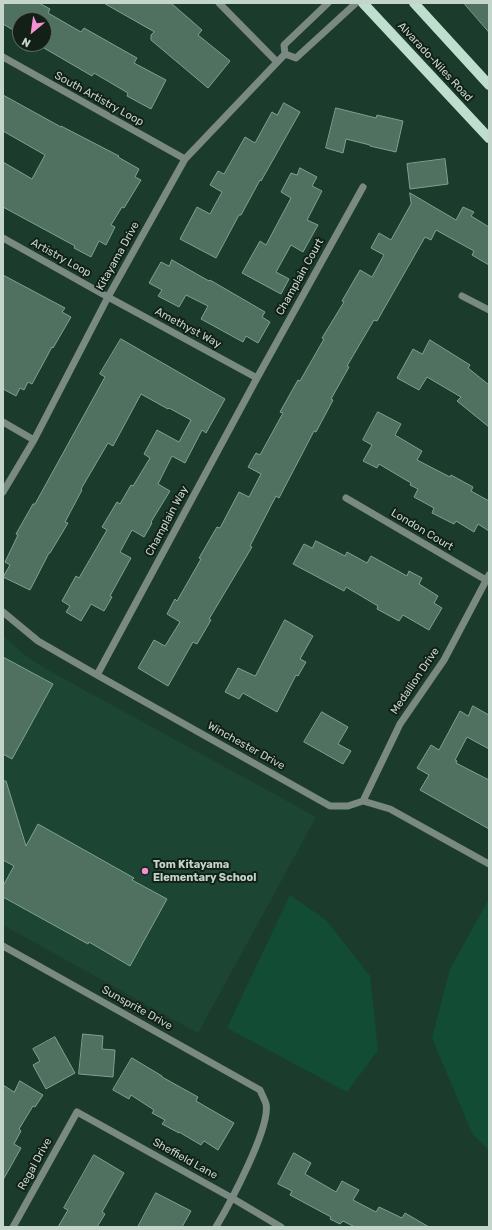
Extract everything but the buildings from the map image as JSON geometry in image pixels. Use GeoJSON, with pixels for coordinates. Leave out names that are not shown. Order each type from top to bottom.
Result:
{"type":"FeatureCollection","features":[{"type":"Feature","properties":{"kind":"main road","name":"Alvarado-Niles Road"},"geometry":{"type":"LineString","coordinates":[[362,3],[489,138]]}},
{"type":"Feature","properties":{"kind":"main road"},"geometry":{"type":"LineString","coordinates":[[414,3],[489,85]]}},
{"type":"Feature","properties":{"kind":"street"},"geometry":{"type":"LineString","coordinates":[[220,3],[277,62]]}},
{"type":"Feature","properties":{"kind":"street","name":"Kitayama Drive"},"geometry":{"type":"LineString","coordinates":[[3,492],[34,440],[108,297],[185,159],[285,54],[284,45],[328,3]]}},
{"type":"Feature","properties":{"kind":"street"},"geometry":{"type":"LineString","coordinates":[[285,54],[296,58],[356,3]]}},
{"type":"Feature","properties":{"kind":"street","name":"South Artistry Loop"},"geometry":{"type":"LineString","coordinates":[[3,57],[185,159]]}},
{"type":"Feature","properties":{"kind":"street","name":"Champlain Court"},"geometry":{"type":"LineString","coordinates":[[257,378],[363,187]]}},
{"type":"Feature","properties":{"kind":"street","name":"Artistry Loop"},"geometry":{"type":"LineString","coordinates":[[3,238],[108,297]]}},
{"type":"Feature","properties":{"kind":"street"},"geometry":{"type":"LineString","coordinates":[[462,296],[489,310]]}},
{"type":"Feature","properties":{"kind":"street","name":"Amethyst Way"},"geometry":{"type":"LineString","coordinates":[[108,297],[257,378]]}},
{"type":"Feature","properties":{"kind":"street","name":"Champlain Way"},"geometry":{"type":"LineString","coordinates":[[97,675],[257,378]]}},
{"type":"Feature","properties":{"kind":"street"},"geometry":{"type":"LineString","coordinates":[[3,422],[34,440]]}},
{"type":"Feature","properties":{"kind":"street","name":"London Court"},"geometry":{"type":"LineString","coordinates":[[346,498],[487,578]]}},
{"type":"Feature","properties":{"kind":"street","name":"Medallion Drive"},"geometry":{"type":"LineString","coordinates":[[362,801],[400,724],[444,660],[487,578]]}},
{"type":"Feature","properties":{"kind":"street","name":"Winchester Drive"},"geometry":{"type":"LineString","coordinates":[[3,612],[38,641],[330,806],[348,806],[362,801]]}},
{"type":"Feature","properties":{"kind":"street"},"geometry":{"type":"LineString","coordinates":[[362,801],[390,809],[489,864]]}},
{"type":"Feature","properties":{"kind":"street","name":"Sunsprite Drive"},"geometry":{"type":"LineString","coordinates":[[3,946],[260,1090],[266,1104],[262,1131],[232,1198]]}},
{"type":"Feature","properties":{"kind":"street","name":"Sheffield Lane"},"geometry":{"type":"LineString","coordinates":[[77,1112],[282,1227]]}},
{"type":"Feature","properties":{"kind":"street","name":"Regal Drive"},"geometry":{"type":"LineString","coordinates":[[13,1227],[77,1112]]}},
{"type":"Feature","properties":{"kind":"street"},"geometry":{"type":"LineString","coordinates":[[216,1227],[232,1198]]}},
{"type":"Feature","properties":{"kind":"shaded area","name":"Tom Kitayama Elementary School"},"geometry":{"type":"Polygon","coordinates":[[[3,636],[26,656],[46,669],[316,817],[198,1033],[3,925],[3,636]]]}},
{"type":"Feature","properties":{"kind":"shaded area"},"geometry":{"type":"Polygon","coordinates":[[[290,895],[326,920],[370,976],[378,1050],[347,1092],[227,1028],[290,895]]]}},
{"type":"Feature","properties":{"kind":"shaded area"},"geometry":{"type":"Polygon","coordinates":[[[489,899],[489,1150],[473,1135],[432,1038],[450,969],[489,899]]]}},
{"type":"Feature","properties":{"kind":"place","name":"Tom Kitayama Elementary School"},"geometry":{"type":"Point","coordinates":[145,871]}}]}
